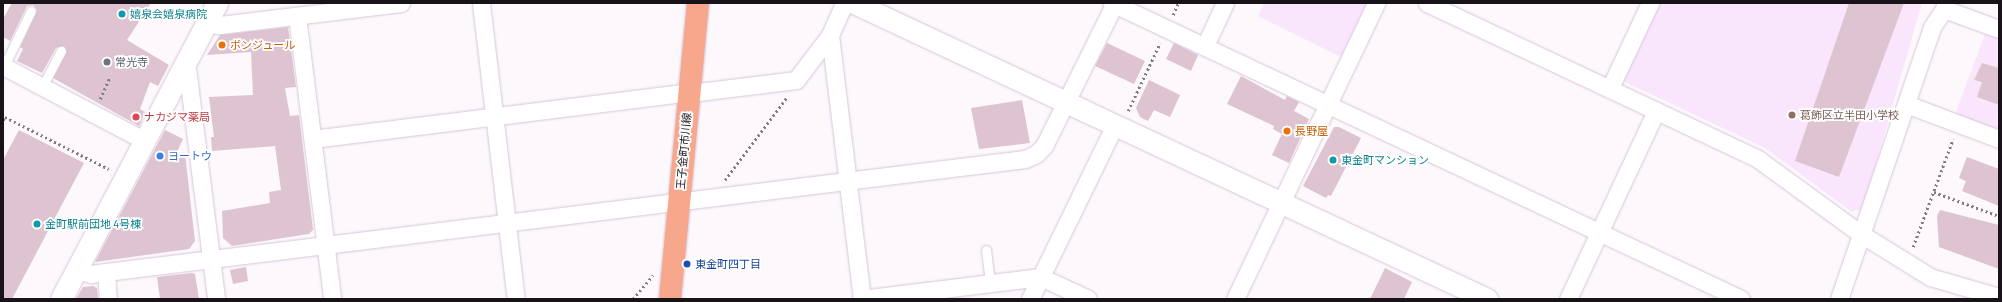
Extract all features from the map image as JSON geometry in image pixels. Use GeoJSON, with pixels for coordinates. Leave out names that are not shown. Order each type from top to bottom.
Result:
{"type":"FeatureCollection","features":[{"type":"Feature","properties":{"kind":"main road","name":"王子金町市川線"},"geometry":{"type":"LineString","coordinates":[[670,299],[698,3]]}},
{"type":"Feature","properties":{"kind":"street"},"geometry":{"type":"LineString","coordinates":[[61,299],[216,3]]}},
{"type":"Feature","properties":{"kind":"street"},"geometry":{"type":"LineString","coordinates":[[206,24],[218,25],[297,16],[365,5],[401,3]]}},
{"type":"Feature","properties":{"kind":"street"},"geometry":{"type":"LineString","coordinates":[[481,3],[496,117],[516,299]]}},
{"type":"Feature","properties":{"kind":"street"},"geometry":{"type":"LineString","coordinates":[[313,139],[796,80],[830,35],[844,3]]}},
{"type":"Feature","properties":{"kind":"street"},"geometry":{"type":"LineString","coordinates":[[854,3],[1067,102],[1120,121],[1281,202],[1487,299]]}},
{"type":"Feature","properties":{"kind":"street"},"geometry":{"type":"LineString","coordinates":[[76,270],[91,274],[507,224],[680,201],[848,182],[1025,159],[1036,154],[1044,146],[1067,102],[1114,3],[1741,299]]}},
{"type":"Feature","properties":{"kind":"street"},"geometry":{"type":"LineString","coordinates":[[1205,46],[1225,3]]}},
{"type":"Feature","properties":{"kind":"street"},"geometry":{"type":"LineString","coordinates":[[1236,299],[1376,3]]}},
{"type":"Feature","properties":{"kind":"street"},"geometry":{"type":"LineString","coordinates":[[1427,3],[1758,159],[1861,234],[1907,265],[1930,278],[1999,297]]}},
{"type":"Feature","properties":{"kind":"street"},"geometry":{"type":"LineString","coordinates":[[1610,88],[1650,3]]}},
{"type":"Feature","properties":{"kind":"street"},"geometry":{"type":"LineString","coordinates":[[1839,299],[1932,27],[1945,6],[1999,29]]}},
{"type":"Feature","properties":{"kind":"street"},"geometry":{"type":"LineString","coordinates":[[297,16],[332,299]]}},
{"type":"Feature","properties":{"kind":"street"},"geometry":{"type":"LineString","coordinates":[[830,35],[861,299],[990,282],[1041,277],[1088,299]]}},
{"type":"Feature","properties":{"kind":"street"},"geometry":{"type":"LineString","coordinates":[[186,60],[216,299]]}},
{"type":"Feature","properties":{"kind":"street"},"geometry":{"type":"LineString","coordinates":[[4,66],[144,141]]}},
{"type":"Feature","properties":{"kind":"street"},"geometry":{"type":"LineString","coordinates":[[1906,104],[1999,139]]}},
{"type":"Feature","properties":{"kind":"street"},"geometry":{"type":"LineString","coordinates":[[1568,299],[1656,111]]}},
{"type":"Feature","properties":{"kind":"street"},"geometry":{"type":"LineString","coordinates":[[1030,299],[1120,121]]}},
{"type":"Feature","properties":{"kind":"street"},"geometry":{"type":"LineString","coordinates":[[106,272],[108,299]]}},
{"type":"Feature","properties":{"kind":"lane"},"geometry":{"type":"LineString","coordinates":[[4,66],[31,11]]}},
{"type":"Feature","properties":{"kind":"lane"},"geometry":{"type":"LineString","coordinates":[[42,87],[61,51]]}},
{"type":"Feature","properties":{"kind":"lane"},"geometry":{"type":"LineString","coordinates":[[986,250],[990,282]]}},
{"type":"Feature","properties":{"kind":"path"},"geometry":{"type":"LineString","coordinates":[[1120,121],[1178,3]]}},
{"type":"Feature","properties":{"kind":"path"},"geometry":{"type":"LineString","coordinates":[[99,101],[110,77]]}},
{"type":"Feature","properties":{"kind":"path"},"geometry":{"type":"LineString","coordinates":[[712,198],[795,86],[796,80]]}},
{"type":"Feature","properties":{"kind":"path"},"geometry":{"type":"LineString","coordinates":[[3,120],[5,118],[110,170]]}},
{"type":"Feature","properties":{"kind":"path"},"geometry":{"type":"LineString","coordinates":[[1907,265],[1959,124]]}},
{"type":"Feature","properties":{"kind":"path"},"geometry":{"type":"LineString","coordinates":[[1934,192],[1999,216]]}},
{"type":"Feature","properties":{"kind":"path"},"geometry":{"type":"LineString","coordinates":[[633,299],[657,270]]}},
{"type":"Feature","properties":{"kind":"shaded area"},"geometry":{"type":"Polygon","coordinates":[[[1264,3],[1367,3],[1341,57],[1258,16],[1264,3]]]}},
{"type":"Feature","properties":{"kind":"shaded area","name":"葛飾区立半田小学校"},"geometry":{"type":"Polygon","coordinates":[[[1659,3],[1922,3],[1863,208],[1852,212],[1765,148],[1625,82],[1623,77],[1659,3]]]}},
{"type":"Feature","properties":{"kind":"shaded area"},"geometry":{"type":"Polygon","coordinates":[[[1987,29],[1999,34],[1999,134],[1954,117],[1987,29]]]}},
{"type":"Feature","properties":{"kind":"building"},"geometry":{"type":"Polygon","coordinates":[[[12,3],[151,3],[127,40],[169,65],[158,86],[150,82],[140,109],[145,112],[139,126],[53,78],[66,53],[64,46],[56,48],[42,73],[17,61],[23,49],[20,47],[37,10],[33,5],[27,6],[10,41],[3,37],[3,19],[12,3]]]}},
{"type":"Feature","properties":{"kind":"building"},"geometry":{"type":"Polygon","coordinates":[[[1849,3],[1904,3],[1839,177],[1795,161],[1849,3]]]}},
{"type":"Feature","properties":{"kind":"building"},"geometry":{"type":"Polygon","coordinates":[[[288,27],[296,87],[285,88],[290,116],[299,115],[313,230],[309,234],[232,246],[223,238],[222,211],[270,203],[269,192],[281,190],[275,146],[212,151],[211,137],[214,137],[209,97],[253,95],[251,52],[207,55],[220,35],[288,27]]]}},
{"type":"Feature","properties":{"kind":"building"},"geometry":{"type":"Polygon","coordinates":[[[1107,43],[1145,61],[1134,84],[1095,66],[1107,43]]]}},
{"type":"Feature","properties":{"kind":"building"},"geometry":{"type":"Polygon","coordinates":[[[1174,43],[1198,55],[1191,71],[1166,59],[1174,43]]]}},
{"type":"Feature","properties":{"kind":"building"},"geometry":{"type":"Polygon","coordinates":[[[1982,63],[1999,68],[1999,105],[1977,97],[1982,82],[1974,80],[1982,63]]]}},
{"type":"Feature","properties":{"kind":"building"},"geometry":{"type":"Polygon","coordinates":[[[1241,76],[1285,100],[1287,96],[1299,102],[1294,111],[1309,119],[1289,163],[1272,155],[1282,134],[1273,129],[1274,126],[1227,104],[1241,76]]]}},
{"type":"Feature","properties":{"kind":"building"},"geometry":{"type":"Polygon","coordinates":[[[1149,80],[1180,95],[1170,117],[1154,110],[1148,121],[1140,117],[1136,108],[1149,80]]]}},
{"type":"Feature","properties":{"kind":"building"},"geometry":{"type":"Polygon","coordinates":[[[1022,100],[1030,143],[979,149],[971,108],[1022,100]]]}},
{"type":"Feature","properties":{"kind":"building","name":"東金町マンション"},"geometry":{"type":"Polygon","coordinates":[[[1334,127],[1339,127],[1361,138],[1331,196],[1328,195],[1326,198],[1303,186],[1334,127]]]}},
{"type":"Feature","properties":{"kind":"building"},"geometry":{"type":"Polygon","coordinates":[[[19,130],[84,163],[12,299],[3,299],[3,160],[19,130]]]}},
{"type":"Feature","properties":{"kind":"building"},"geometry":{"type":"Polygon","coordinates":[[[165,130],[183,139],[175,156],[185,154],[195,241],[189,249],[95,262],[165,130]]]}},
{"type":"Feature","properties":{"kind":"building"},"geometry":{"type":"Polygon","coordinates":[[[1967,157],[1999,169],[1999,206],[1962,191],[1966,181],[1959,178],[1967,157]]]}},
{"type":"Feature","properties":{"kind":"building"},"geometry":{"type":"Polygon","coordinates":[[[1940,210],[1999,225],[1999,269],[1939,247],[1937,216],[1940,210]]]}},
{"type":"Feature","properties":{"kind":"building"},"geometry":{"type":"Polygon","coordinates":[[[246,267],[248,281],[233,284],[230,270],[246,267]]]}},
{"type":"Feature","properties":{"kind":"building"},"geometry":{"type":"Polygon","coordinates":[[[1385,268],[1412,282],[1404,299],[1370,299],[1385,268]]]}},
{"type":"Feature","properties":{"kind":"building"},"geometry":{"type":"Polygon","coordinates":[[[192,273],[195,274],[199,299],[160,299],[157,277],[192,273]]]}},
{"type":"Feature","properties":{"kind":"building"},"geometry":{"type":"Polygon","coordinates":[[[93,286],[97,288],[98,299],[76,299],[83,287],[93,286]]]}},
{"type":"Feature","properties":{"kind":"place","name":"嬉泉会嬉泉病院"},"geometry":{"type":"Point","coordinates":[122,14]}},
{"type":"Feature","properties":{"kind":"place","name":"ボンジュール"},"geometry":{"type":"Point","coordinates":[222,45]}},
{"type":"Feature","properties":{"kind":"place","name":"常光寺"},"geometry":{"type":"Point","coordinates":[107,62]}},
{"type":"Feature","properties":{"kind":"place","name":"葛飾区立半田小学校"},"geometry":{"type":"Point","coordinates":[1792,115]}},
{"type":"Feature","properties":{"kind":"place","name":"ナカジマ薬局"},"geometry":{"type":"Point","coordinates":[136,117]}},
{"type":"Feature","properties":{"kind":"place","name":"長野屋"},"geometry":{"type":"Point","coordinates":[1287,131]}},
{"type":"Feature","properties":{"kind":"place","name":"ヨートウ"},"geometry":{"type":"Point","coordinates":[160,156]}},
{"type":"Feature","properties":{"kind":"place","name":"東金町マンション"},"geometry":{"type":"Point","coordinates":[1333,160]}},
{"type":"Feature","properties":{"kind":"place","name":"金町駅前団地 4号棟"},"geometry":{"type":"Point","coordinates":[37,224]}},
{"type":"Feature","properties":{"kind":"place","name":"東金町四丁目"},"geometry":{"type":"Point","coordinates":[687,264]}}]}
